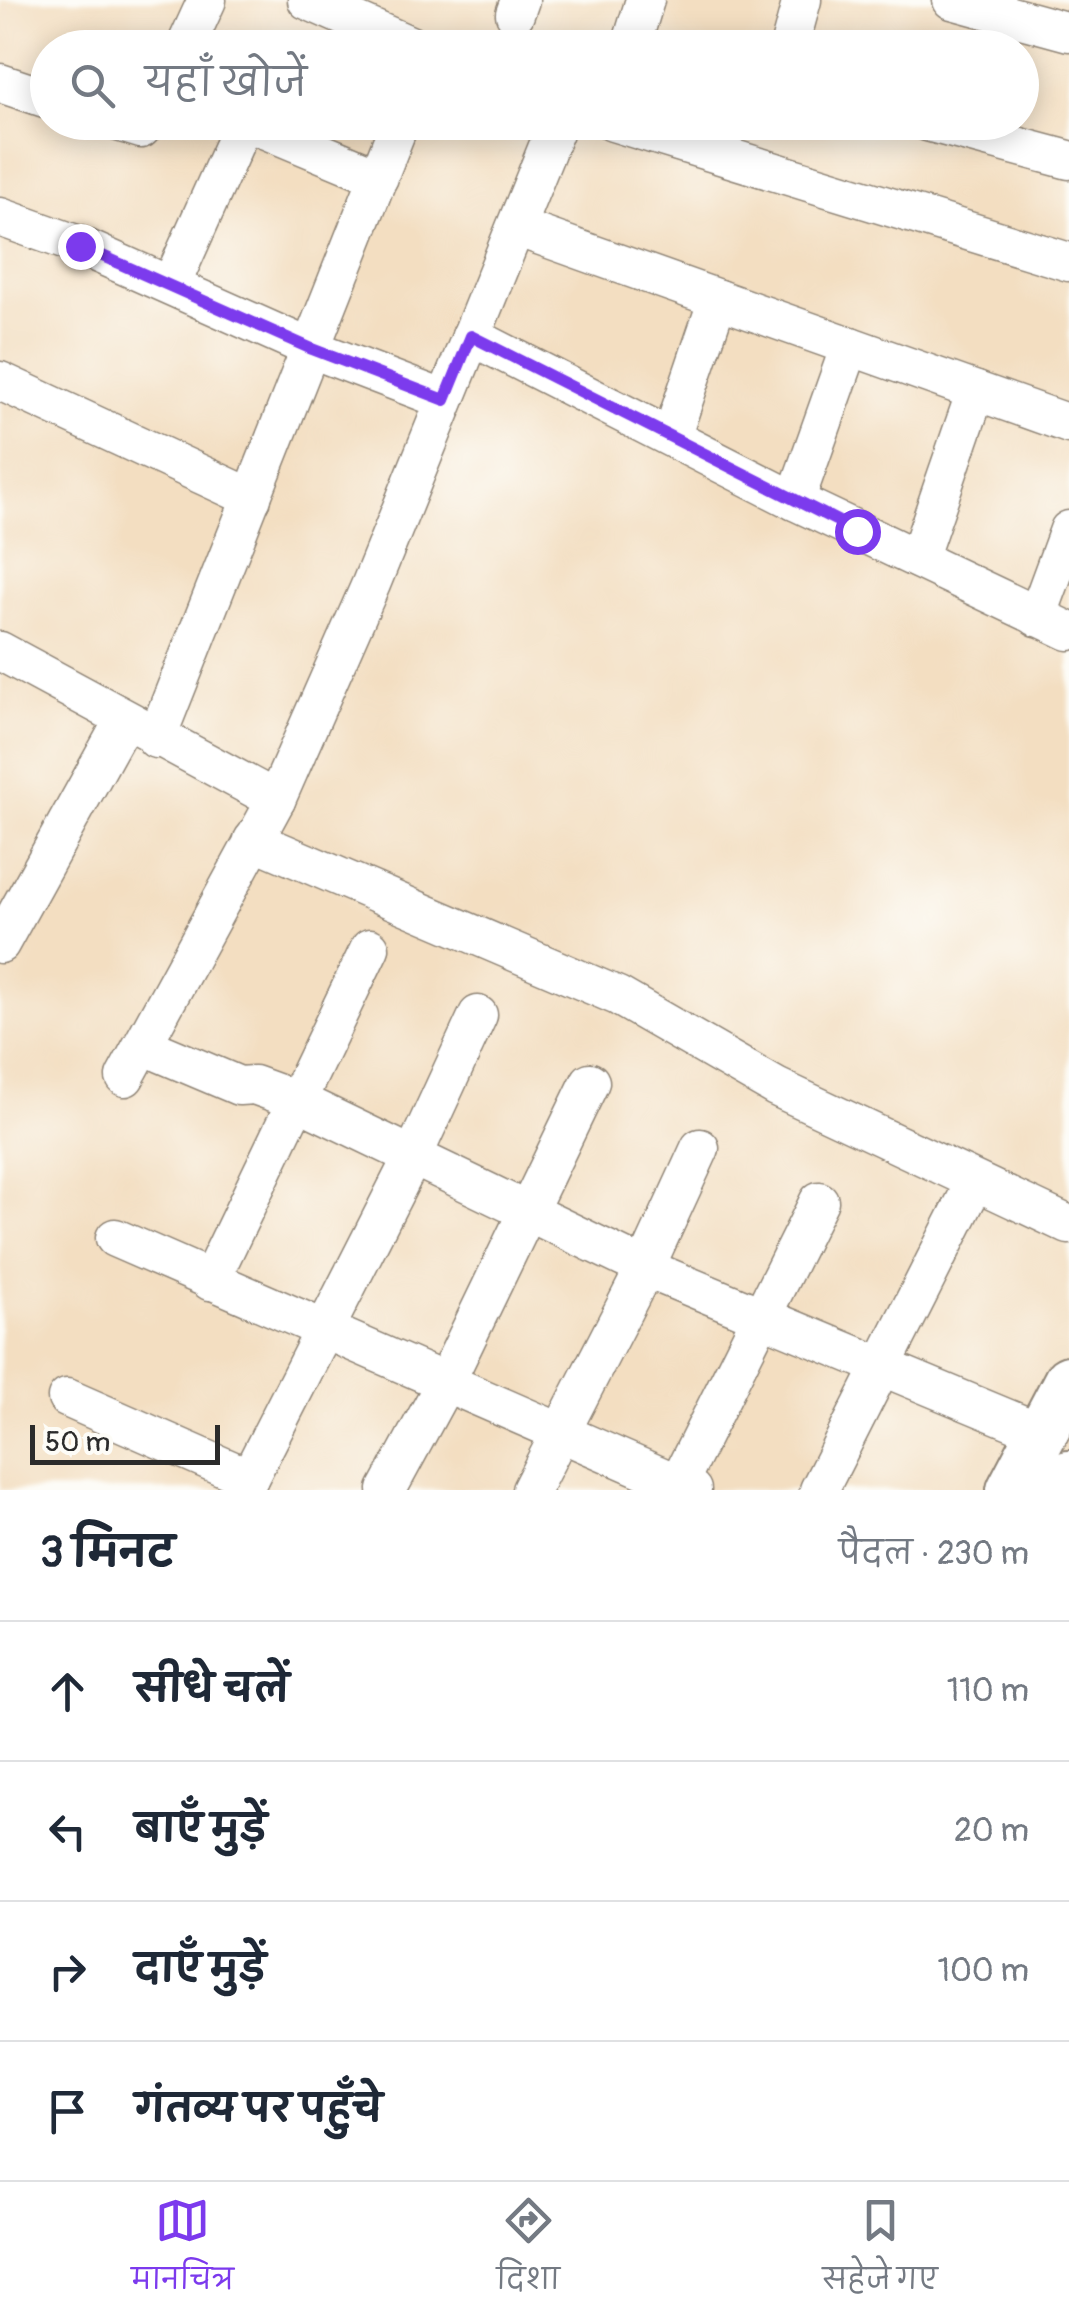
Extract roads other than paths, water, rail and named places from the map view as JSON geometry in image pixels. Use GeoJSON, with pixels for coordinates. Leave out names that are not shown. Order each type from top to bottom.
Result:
{"type":"FeatureCollection","features":[{"type":"Feature","properties":{"kind":"main road"},"geometry":{"type":"LineString","coordinates":[[1012,1490],[1069,1381]]}},
{"type":"Feature","properties":{"kind":"main road"},"geometry":{"type":"LineString","coordinates":[[1062,1490],[1069,1476]]}},
{"type":"Feature","properties":{"kind":"street"},"geometry":{"type":"LineString","coordinates":[[193,30],[207,0]]}},
{"type":"Feature","properties":{"kind":"street"},"geometry":{"type":"LineString","coordinates":[[306,0],[375,30]]}},
{"type":"Feature","properties":{"kind":"street"},"geometry":{"type":"LineString","coordinates":[[635,30],[645,0]]}},
{"type":"Feature","properties":{"kind":"street"},"geometry":{"type":"LineString","coordinates":[[794,30],[802,0]]}},
{"type":"Feature","properties":{"kind":"street"},"geometry":{"type":"LineString","coordinates":[[952,0],[1008,30]]}},
{"type":"Feature","properties":{"kind":"street"},"geometry":{"type":"LineString","coordinates":[[1039,33],[1069,32]]}},
{"type":"Feature","properties":{"kind":"street"},"geometry":{"type":"LineString","coordinates":[[0,83],[30,93]]}},
{"type":"Feature","properties":{"kind":"street"},"geometry":{"type":"LineString","coordinates":[[170,286],[238,140]]}},
{"type":"Feature","properties":{"kind":"street"},"geometry":{"type":"LineString","coordinates":[[289,140],[379,178]]}},
{"type":"Feature","properties":{"kind":"street"},"geometry":{"type":"LineString","coordinates":[[156,738],[393,140]]}},
{"type":"Feature","properties":{"kind":"street"},"geometry":{"type":"LineString","coordinates":[[124,1077],[276,800],[551,140]]}},
{"type":"Feature","properties":{"kind":"street"},"geometry":{"type":"LineString","coordinates":[[672,140],[1069,262]]}},
{"type":"Feature","properties":{"kind":"street"},"geometry":{"type":"LineString","coordinates":[[1015,140],[1069,160]]}},
{"type":"Feature","properties":{"kind":"street"},"geometry":{"type":"LineString","coordinates":[[0,217],[312,349],[445,400]]}},
{"type":"Feature","properties":{"kind":"street"},"geometry":{"type":"LineString","coordinates":[[516,227],[1069,424]]}},
{"type":"Feature","properties":{"kind":"street"},"geometry":{"type":"LineString","coordinates":[[672,435],[718,299]]}},
{"type":"Feature","properties":{"kind":"street"},"geometry":{"type":"LineString","coordinates":[[471,336],[795,501],[1053,624],[1069,530]]}},
{"type":"Feature","properties":{"kind":"street"},"geometry":{"type":"LineString","coordinates":[[795,501],[850,346]]}},
{"type":"Feature","properties":{"kind":"street"},"geometry":{"type":"LineString","coordinates":[[0,381],[252,498]]}},
{"type":"Feature","properties":{"kind":"street"},"geometry":{"type":"LineString","coordinates":[[918,559],[976,391]]}},
{"type":"Feature","properties":{"kind":"street"},"geometry":{"type":"LineString","coordinates":[[1,655],[276,800]]}},
{"type":"Feature","properties":{"kind":"street"},"geometry":{"type":"LineString","coordinates":[[1,938],[124,720]]}},
{"type":"Feature","properties":{"kind":"street"},"geometry":{"type":"LineString","coordinates":[[253,840],[618,996],[776,1087],[1069,1225]]}},
{"type":"Feature","properties":{"kind":"street"},"geometry":{"type":"LineString","coordinates":[[210,1281],[370,948]]}},
{"type":"Feature","properties":{"kind":"street"},"geometry":{"type":"LineString","coordinates":[[67,1398],[247,1486],[413,1156],[478,1015]]}},
{"type":"Feature","properties":{"kind":"street"},"geometry":{"type":"LineString","coordinates":[[162,1053],[238,1086],[254,1085],[298,1101],[646,1268],[1042,1433]]}},
{"type":"Feature","properties":{"kind":"street"},"geometry":{"type":"LineString","coordinates":[[386,1490],[444,1385],[590,1082]]}},
{"type":"Feature","properties":{"kind":"street"},"geometry":{"type":"LineString","coordinates":[[531,1490],[646,1268],[700,1148]]}},
{"type":"Feature","properties":{"kind":"street"},"geometry":{"type":"LineString","coordinates":[[819,1490],[975,1182]]}},
{"type":"Feature","properties":{"kind":"street"},"geometry":{"type":"LineString","coordinates":[[115,1238],[682,1488],[761,1316],[820,1201]]}}]}
